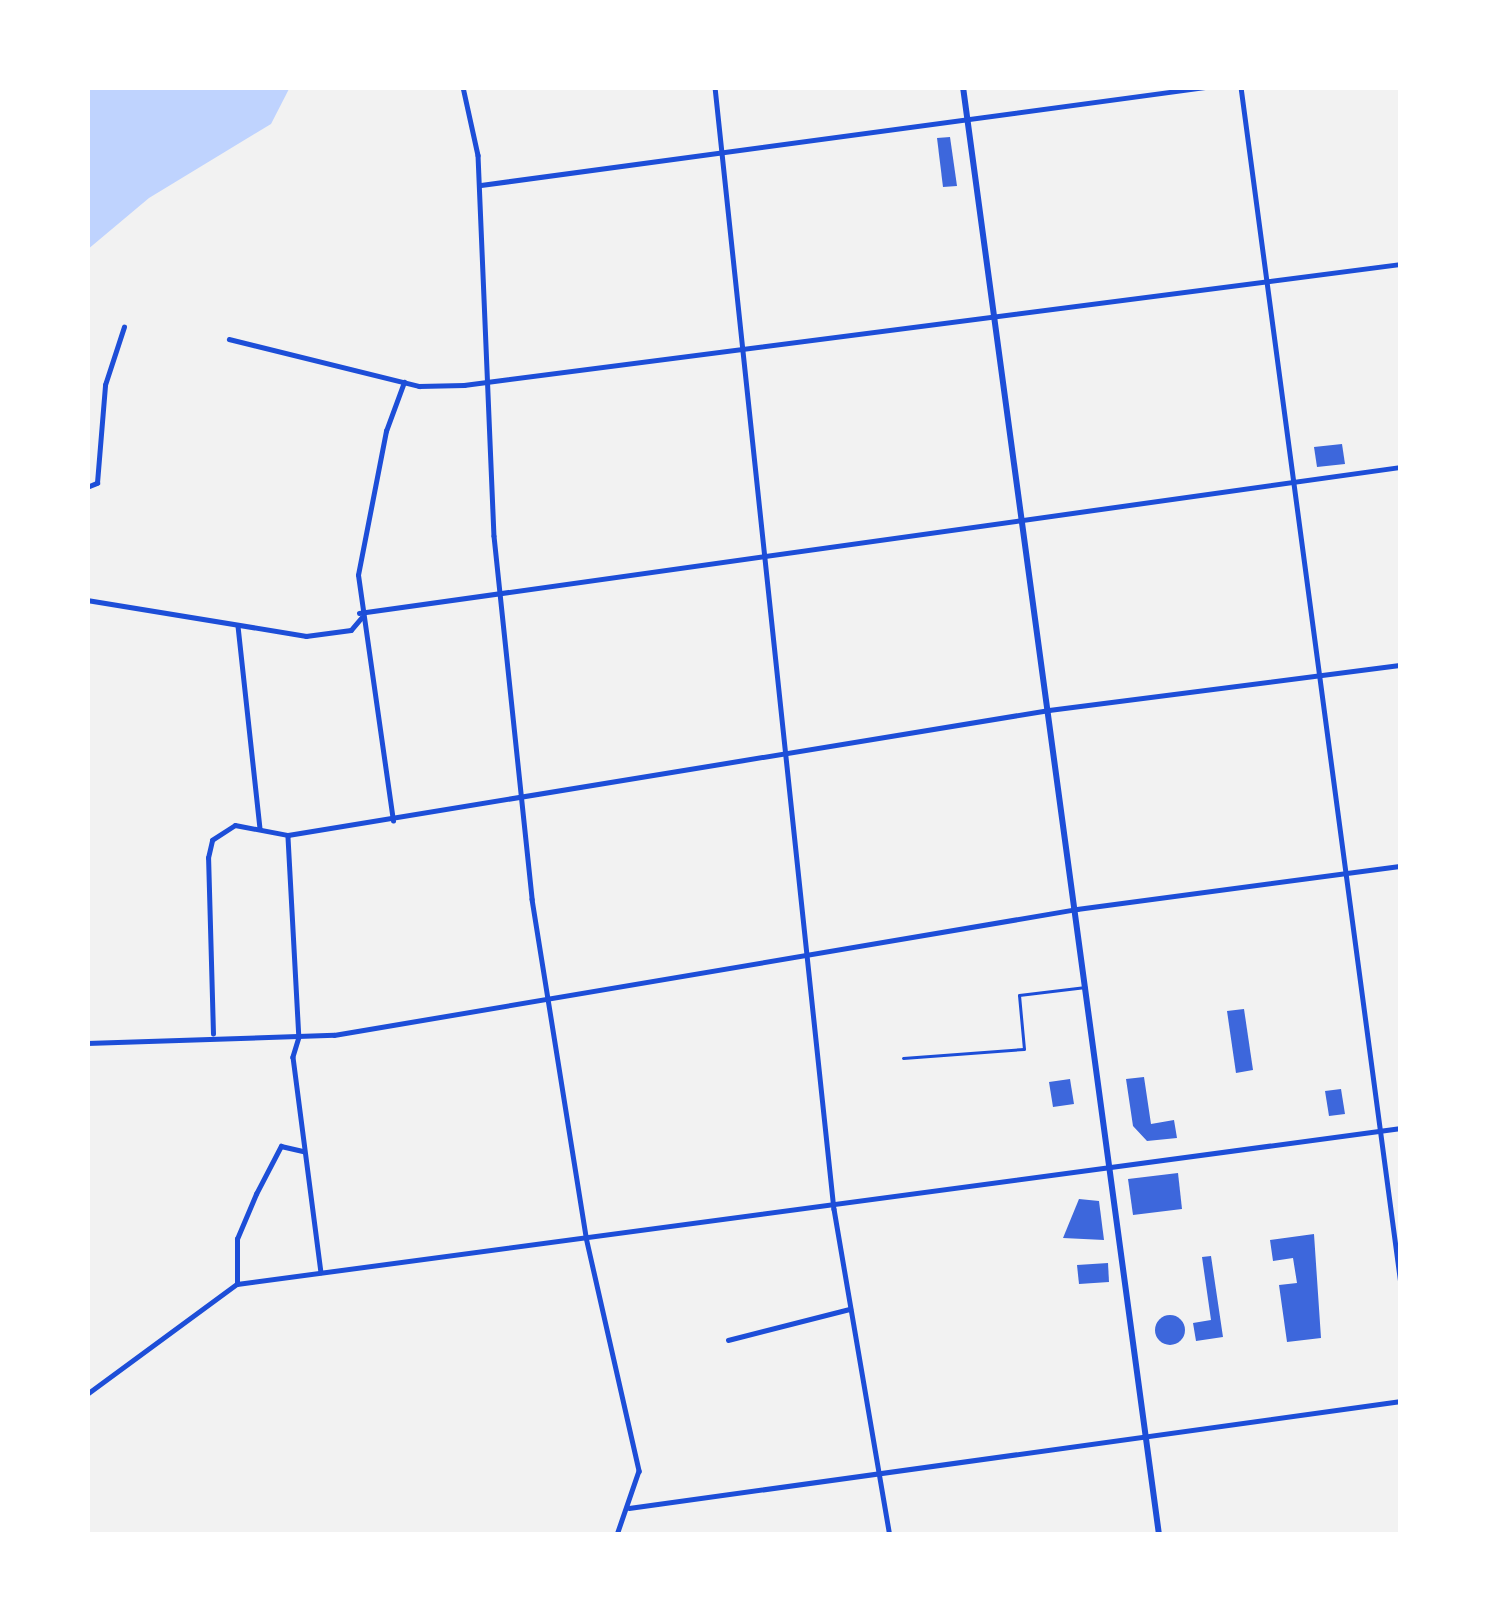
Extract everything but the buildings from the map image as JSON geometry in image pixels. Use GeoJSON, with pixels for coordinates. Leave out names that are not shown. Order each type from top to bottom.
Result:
{"type":"FeatureCollection","features":[{"type":"Feature","properties":{"kind":"main road"},"geometry":{"type":"LineString","coordinates":[[963,87],[1159,1535]]}},
{"type":"Feature","properties":{"kind":"street"},"geometry":{"type":"LineString","coordinates":[[463,87],[480,185],[499,590],[520,799],[546,1000],[586,1237],[639,1471],[617,1535]]}},
{"type":"Feature","properties":{"kind":"street"},"geometry":{"type":"LineString","coordinates":[[716,87],[834,1209],[890,1535]]}},
{"type":"Feature","properties":{"kind":"street"},"geometry":{"type":"LineString","coordinates":[[480,185],[1206,87]]}},
{"type":"Feature","properties":{"kind":"street"},"geometry":{"type":"LineString","coordinates":[[1240,87],[1401,1285]]}},
{"type":"Feature","properties":{"kind":"street"},"geometry":{"type":"LineString","coordinates":[[229,340],[404,382],[490,382],[1401,264]]}},
{"type":"Feature","properties":{"kind":"street"},"geometry":{"type":"LineString","coordinates":[[87,487],[97,484],[105,385],[124,327]]}},
{"type":"Feature","properties":{"kind":"street"},"geometry":{"type":"LineString","coordinates":[[393,820],[360,615],[374,485],[404,382]]}},
{"type":"Feature","properties":{"kind":"street"},"geometry":{"type":"LineString","coordinates":[[87,600],[328,636],[360,615],[499,590],[765,550],[1401,467]]}},
{"type":"Feature","properties":{"kind":"street"},"geometry":{"type":"LineString","coordinates":[[238,624],[256,819],[270,835]]}},
{"type":"Feature","properties":{"kind":"street"},"geometry":{"type":"LineString","coordinates":[[213,1034],[206,881],[212,840],[235,825],[288,835],[1049,710],[1401,665]]}},
{"type":"Feature","properties":{"kind":"street"},"geometry":{"type":"LineString","coordinates":[[288,835],[299,1037],[293,1057],[321,1272]]}},
{"type":"Feature","properties":{"kind":"street"},"geometry":{"type":"LineString","coordinates":[[87,1043],[213,1034],[299,1037],[1077,909],[1401,866]]}},
{"type":"Feature","properties":{"kind":"street"},"geometry":{"type":"LineString","coordinates":[[87,1394],[237,1285],[1113,1172],[1125,1160],[1401,1128]]}},
{"type":"Feature","properties":{"kind":"street"},"geometry":{"type":"LineString","coordinates":[[237,1285],[237,1239],[256,1194],[281,1146],[303,1150]]}},
{"type":"Feature","properties":{"kind":"street"},"geometry":{"type":"LineString","coordinates":[[728,1340],[850,1310]]}},
{"type":"Feature","properties":{"kind":"street"},"geometry":{"type":"LineString","coordinates":[[629,1508],[881,1478],[1401,1401]]}},
{"type":"Feature","properties":{"kind":"lane"},"geometry":{"type":"LineString","coordinates":[[903,1058],[1024,1048],[1019,994],[1088,987]]}},
{"type":"Feature","properties":{"kind":"water"},"geometry":{"type":"Polygon","coordinates":[[[87,87],[290,87],[271,124],[149,198],[87,250],[87,87]]]}}]}
